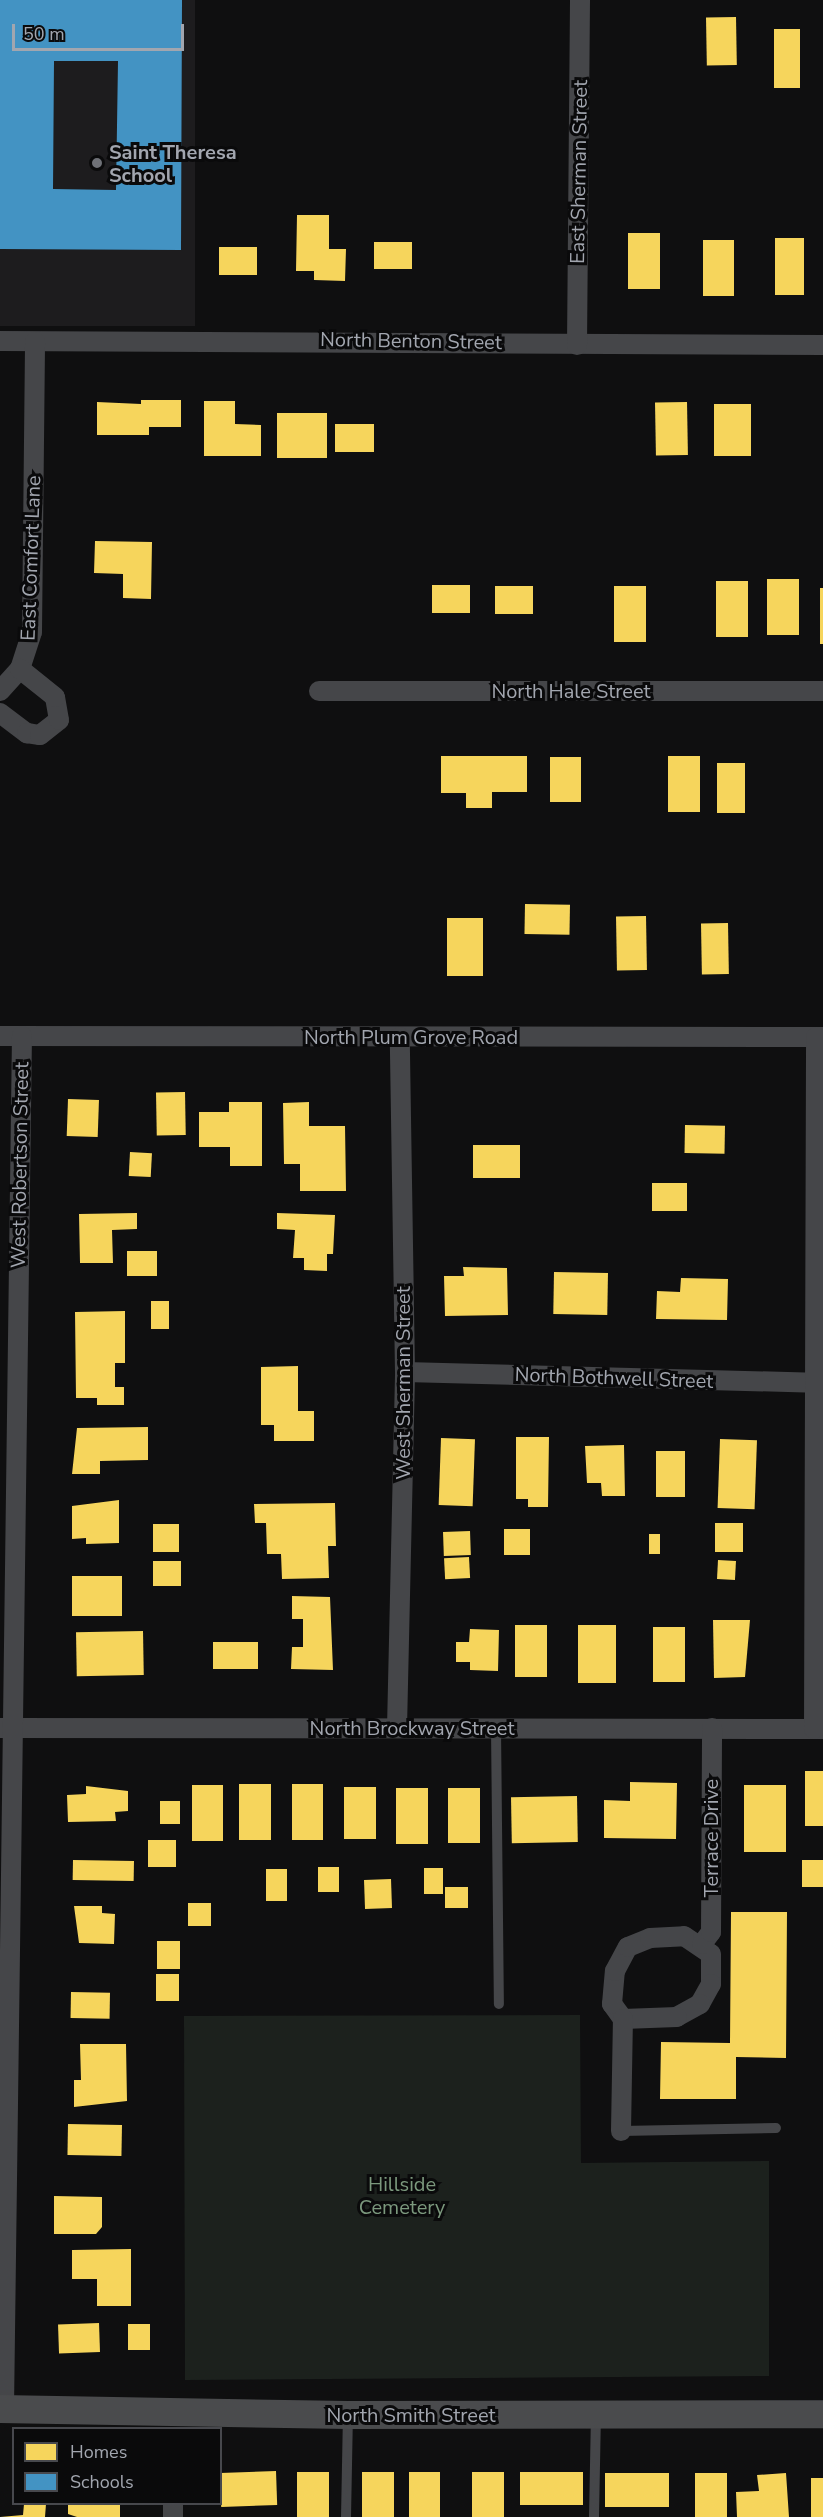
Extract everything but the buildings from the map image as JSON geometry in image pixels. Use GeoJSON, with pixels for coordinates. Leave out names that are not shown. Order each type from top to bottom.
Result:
{"type":"FeatureCollection","features":[{"type":"Feature","properties":{"kind":"street","name":"East Sherman Street"},"geometry":{"type":"LineString","coordinates":[[577,345],[580,0]]}},
{"type":"Feature","properties":{"kind":"street","name":"North Benton Street"},"geometry":{"type":"LineString","coordinates":[[0,341],[275,338],[577,345],[823,345]]}},
{"type":"Feature","properties":{"kind":"street","name":"East Comfort Lane"},"geometry":{"type":"LineString","coordinates":[[0,713],[27,733],[40,735],[59,720],[55,696],[20,669],[32,632],[35,342]]}},
{"type":"Feature","properties":{"kind":"street"},"geometry":{"type":"LineString","coordinates":[[0,691],[20,669]]}},
{"type":"Feature","properties":{"kind":"street","name":"North Hale Street"},"geometry":{"type":"LineString","coordinates":[[319,691],[823,691]]}},
{"type":"Feature","properties":{"kind":"street","name":"North Plum Grove Road"},"geometry":{"type":"LineString","coordinates":[[0,1036],[819,1037]]}},
{"type":"Feature","properties":{"kind":"street","name":"West Robertson Street"},"geometry":{"type":"LineString","coordinates":[[2,2409],[7,1384],[22,1036]]}},
{"type":"Feature","properties":{"kind":"street","name":"West Sherman Street"},"geometry":{"type":"LineString","coordinates":[[397,1728],[405,1372],[400,1037]]}},
{"type":"Feature","properties":{"kind":"street"},"geometry":{"type":"LineString","coordinates":[[819,1037],[819,1729]]}},
{"type":"Feature","properties":{"kind":"street","name":"North Bothwell Street"},"geometry":{"type":"LineString","coordinates":[[405,1372],[819,1383]]}},
{"type":"Feature","properties":{"kind":"street","name":"North Brockway Street"},"geometry":{"type":"LineString","coordinates":[[7,1728],[819,1729]]}},
{"type":"Feature","properties":{"kind":"street","name":"Terrace Drive"},"geometry":{"type":"LineString","coordinates":[[702,1944],[711,1932],[712,1728]]}},
{"type":"Feature","properties":{"kind":"street"},"geometry":{"type":"LineString","coordinates":[[621,2131],[623,2019],[612,2004],[615,1971],[628,1947],[650,1938],[684,1936],[702,1944],[711,1954],[711,1984],[700,2004],[676,2017],[623,2019]]}},
{"type":"Feature","properties":{"kind":"street","name":"North Smith Street"},"geometry":{"type":"LineString","coordinates":[[2,2409],[173,2421],[348,2415],[823,2414]]}},
{"type":"Feature","properties":{"kind":"lane"},"geometry":{"type":"LineString","coordinates":[[496,1728],[500,2004]]}},
{"type":"Feature","properties":{"kind":"lane"},"geometry":{"type":"LineString","coordinates":[[621,2131],[776,2128]]}},
{"type":"Feature","properties":{"kind":"lane"},"geometry":{"type":"LineString","coordinates":[[346,2517],[348,2415]]}},
{"type":"Feature","properties":{"kind":"lane"},"geometry":{"type":"LineString","coordinates":[[594,2517],[596,2415]]}},
{"type":"Feature","properties":{"kind":"shaded area","name":"Saint Theresa School"},"geometry":{"type":"Polygon","coordinates":[[[0,0],[195,0],[195,326],[0,326],[0,0]]]}},
{"type":"Feature","properties":{"kind":"green space","name":"Hillside Cemetery"},"geometry":{"type":"Polygon","coordinates":[[[580,2015],[581,2163],[769,2161],[769,2376],[185,2380],[184,2016],[580,2015]]]}},
{"type":"Feature","properties":{"kind":"place","name":"Saint Theresa School"},"geometry":{"type":"Point","coordinates":[97,163]}}]}
